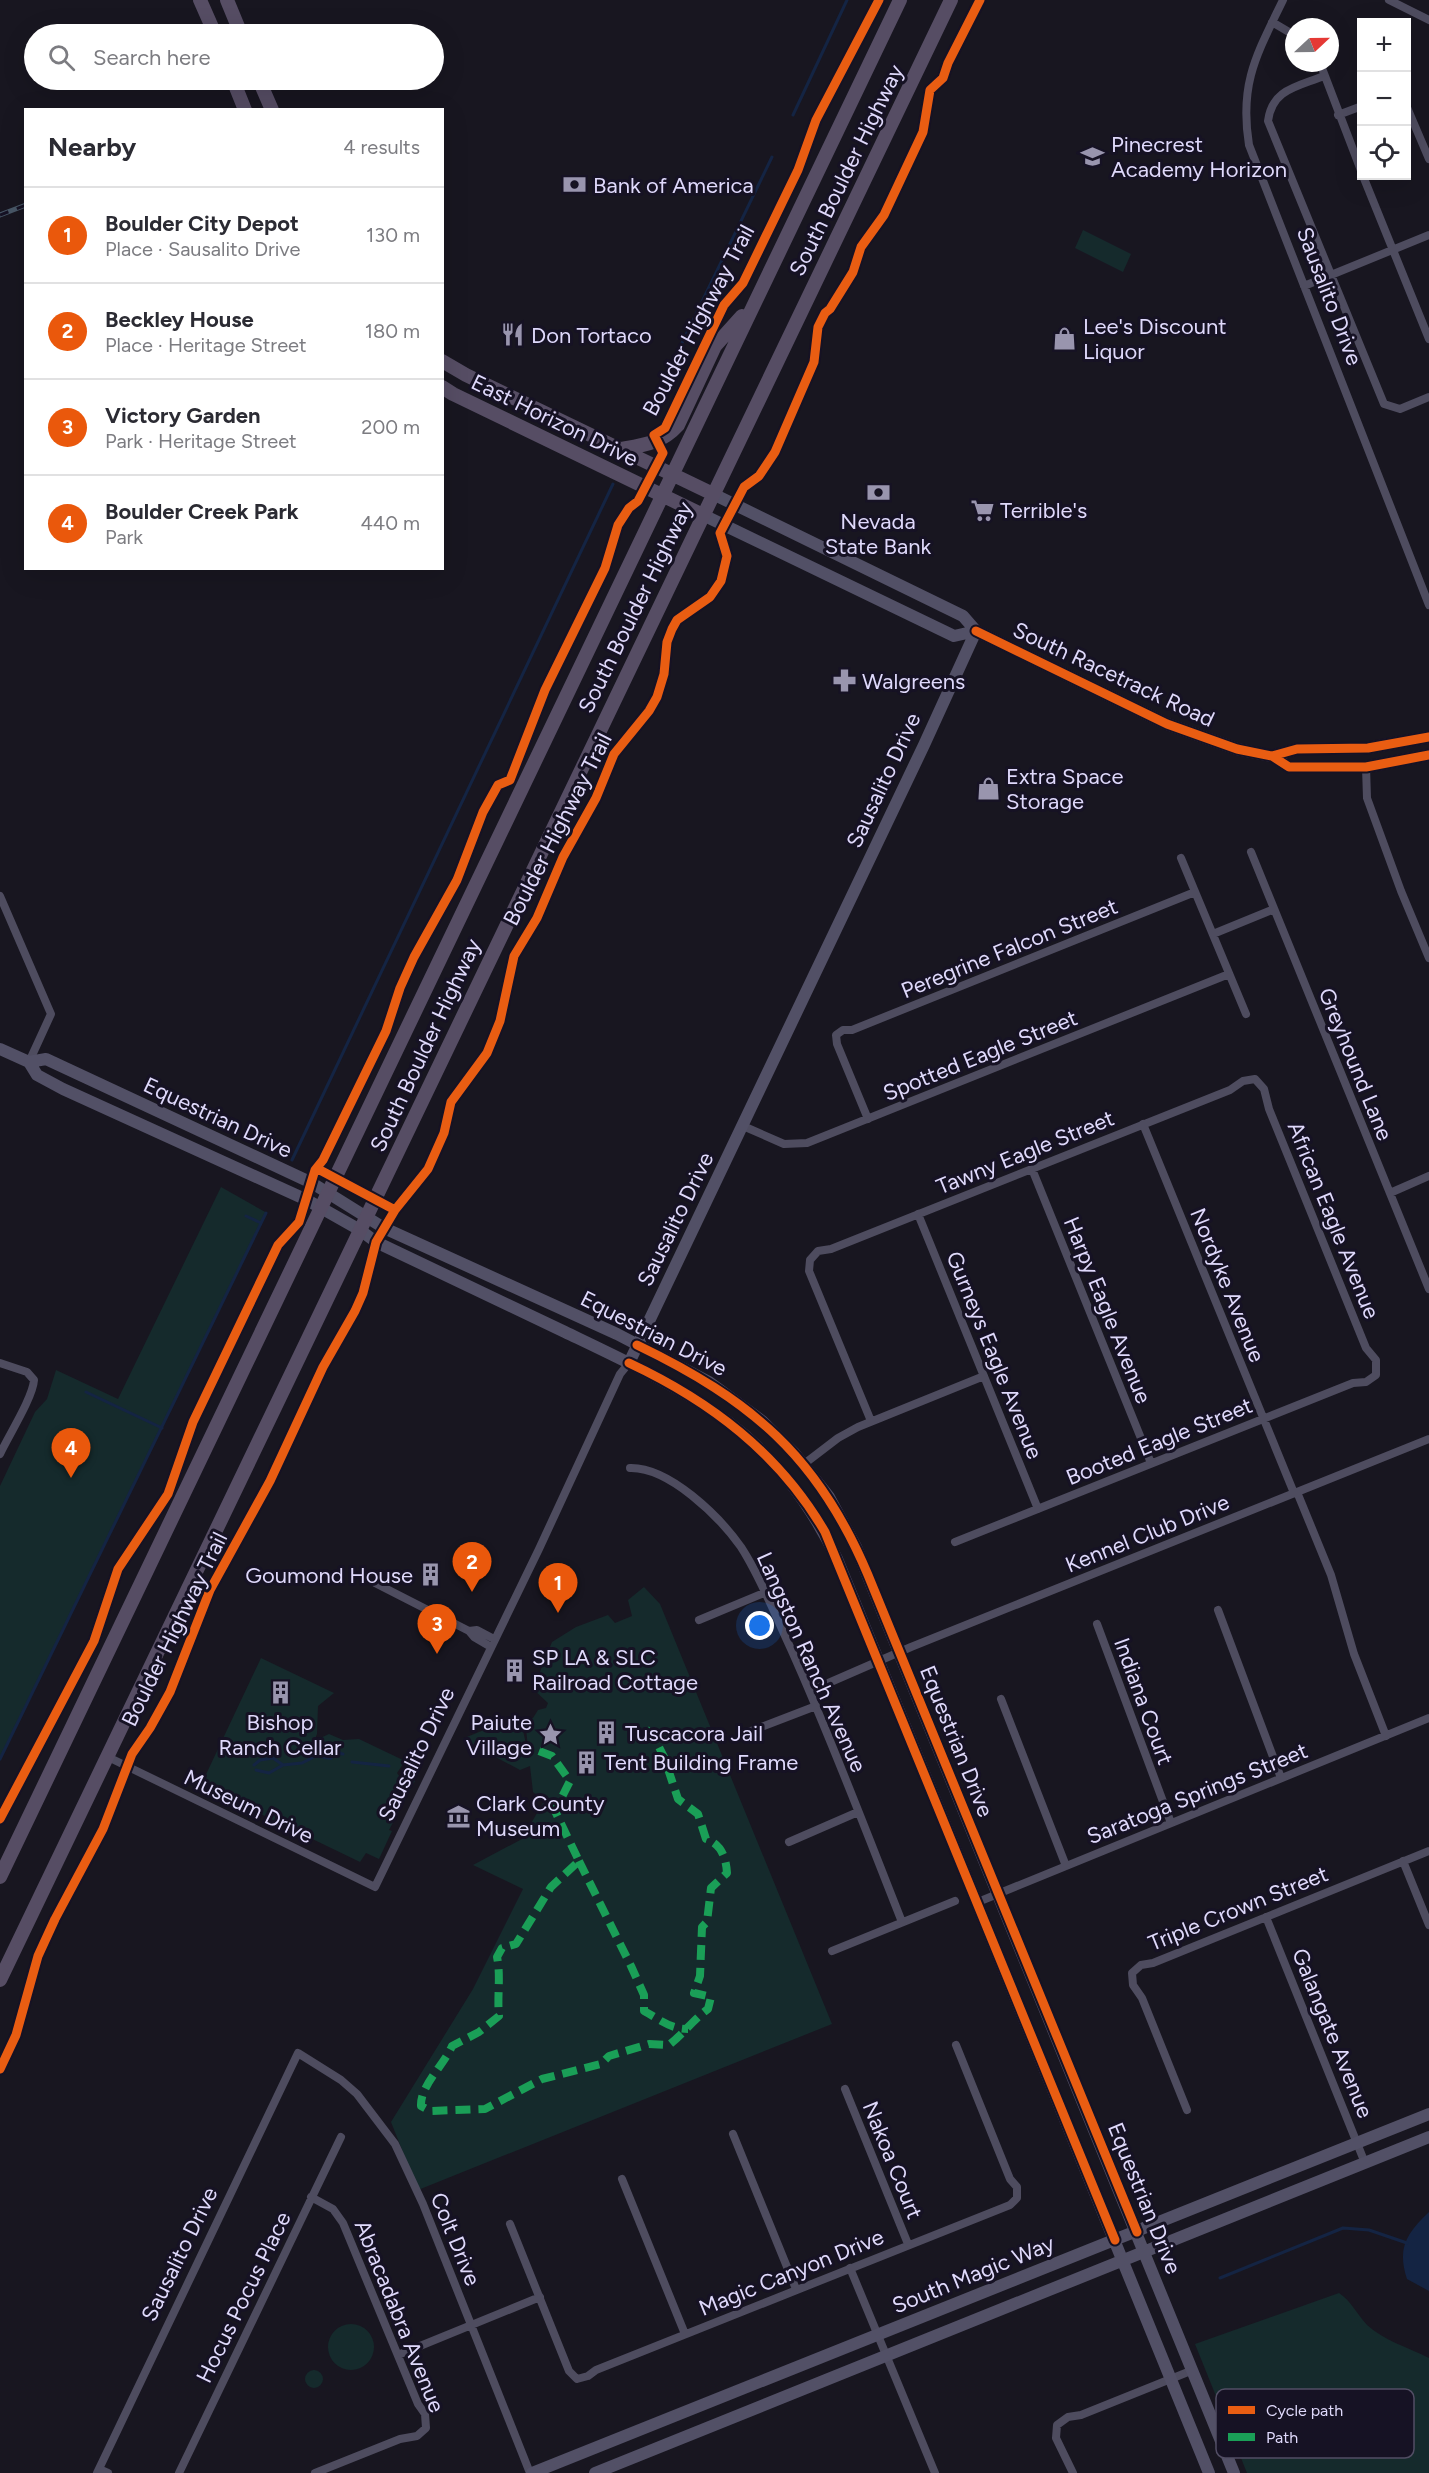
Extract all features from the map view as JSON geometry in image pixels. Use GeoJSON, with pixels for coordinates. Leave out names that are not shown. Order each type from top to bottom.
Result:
{"type":"FeatureCollection","features":[{"type":"Feature","properties":{"kind":"main road"},"geometry":{"type":"LineString","coordinates":[[200,0],[211,24]]}},
{"type":"Feature","properties":{"kind":"main road"},"geometry":{"type":"LineString","coordinates":[[227,0],[237,24]]}},
{"type":"Feature","properties":{"kind":"main road","name":"South Boulder Highway"},"geometry":{"type":"LineString","coordinates":[[0,1877],[323,1208],[753,303],[900,0]]}},
{"type":"Feature","properties":{"kind":"main road","name":"South Boulder Highway"},"geometry":{"type":"LineString","coordinates":[[0,1980],[951,0]]}},
{"type":"Feature","properties":{"kind":"main road"},"geometry":{"type":"LineString","coordinates":[[236,90],[243,108]]}},
{"type":"Feature","properties":{"kind":"main road"},"geometry":{"type":"LineString","coordinates":[[264,90],[271,108]]}},
{"type":"Feature","properties":{"kind":"main road"},"geometry":{"type":"LineString","coordinates":[[621,449],[656,442],[668,436],[678,425],[716,346],[753,303]]}},
{"type":"Feature","properties":{"kind":"main road","name":"East Horizon Drive"},"geometry":{"type":"LineString","coordinates":[[444,361],[693,484]]}},
{"type":"Feature","properties":{"kind":"main road","name":"East Horizon Drive"},"geometry":{"type":"LineString","coordinates":[[444,388],[683,505]]}},
{"type":"Feature","properties":{"kind":"main road","name":"South Racetrack Road"},"geometry":{"type":"LineString","coordinates":[[693,484],[713,494]]}},
{"type":"Feature","properties":{"kind":"main road","name":"South Racetrack Road"},"geometry":{"type":"LineString","coordinates":[[683,505],[703,515]]}},
{"type":"Feature","properties":{"kind":"street","name":"Sausalito Drive"},"geometry":{"type":"LineString","coordinates":[[1283,0],[1248,79],[1246,124],[1254,161],[1429,605]]}},
{"type":"Feature","properties":{"kind":"street"},"geometry":{"type":"LineString","coordinates":[[1389,0],[1429,20]]}},
{"type":"Feature","properties":{"kind":"street"},"geometry":{"type":"LineString","coordinates":[[1272,22],[1285,30]]}},
{"type":"Feature","properties":{"kind":"street"},"geometry":{"type":"LineString","coordinates":[[1323,72],[1357,162]]}},
{"type":"Feature","properties":{"kind":"street"},"geometry":{"type":"LineString","coordinates":[[1324,76],[1278,95],[1270,106],[1268,121],[1384,404],[1400,409],[1429,397]]}},
{"type":"Feature","properties":{"kind":"street"},"geometry":{"type":"LineString","coordinates":[[1338,116],[1357,108]]}},
{"type":"Feature","properties":{"kind":"street"},"geometry":{"type":"LineString","coordinates":[[1411,115],[1429,159]]}},
{"type":"Feature","properties":{"kind":"street"},"geometry":{"type":"LineString","coordinates":[[1364,180],[1429,339]]}},
{"type":"Feature","properties":{"kind":"street"},"geometry":{"type":"LineString","coordinates":[[1304,285],[1429,235]]}},
{"type":"Feature","properties":{"kind":"street","name":"South Racetrack Road"},"geometry":{"type":"LineString","coordinates":[[713,494],[963,616],[976,631],[1167,724],[1227,746],[1272,756],[1289,767],[1366,767],[1429,755]]}},
{"type":"Feature","properties":{"kind":"street","name":"South Racetrack Road"},"geometry":{"type":"LineString","coordinates":[[703,515],[954,636],[976,631]]}},
{"type":"Feature","properties":{"kind":"street","name":"Sausalito Drive"},"geometry":{"type":"LineString","coordinates":[[375,1887],[620,1374],[637,1345],[743,1125],[976,631]]}},
{"type":"Feature","properties":{"kind":"street","name":"South Racetrack Road"},"geometry":{"type":"LineString","coordinates":[[1272,756],[1297,749],[1368,748],[1429,737]]}},
{"type":"Feature","properties":{"kind":"street"},"geometry":{"type":"LineString","coordinates":[[1366,767],[1367,798],[1401,891],[1429,958]]}},
{"type":"Feature","properties":{"kind":"street","name":"Greyhound Lane"},"geometry":{"type":"LineString","coordinates":[[1251,852],[1429,1289]]}},
{"type":"Feature","properties":{"kind":"street"},"geometry":{"type":"LineString","coordinates":[[1181,858],[1246,1014]]}},
{"type":"Feature","properties":{"kind":"street","name":"Peregrine Falcon Street"},"geometry":{"type":"LineString","coordinates":[[868,1119],[837,1044],[836,1035],[843,1030],[852,1030],[1195,892]]}},
{"type":"Feature","properties":{"kind":"street"},"geometry":{"type":"LineString","coordinates":[[0,896],[51,1014],[29,1062]]}},
{"type":"Feature","properties":{"kind":"street"},"geometry":{"type":"LineString","coordinates":[[1213,934],[1274,909]]}},
{"type":"Feature","properties":{"kind":"street","name":"Spotted Eagle Street"},"geometry":{"type":"LineString","coordinates":[[743,1125],[774,1141],[796,1145],[868,1119],[1229,974]]}},
{"type":"Feature","properties":{"kind":"street","name":"Equestrian Drive"},"geometry":{"type":"LineString","coordinates":[[0,1049],[29,1062],[46,1059],[330,1193],[384,1228],[679,1365],[736,1400],[762,1421],[804,1464],[829,1497],[852,1539],[1216,2429]]}},
{"type":"Feature","properties":{"kind":"street","name":"Equestrian Drive"},"geometry":{"type":"LineString","coordinates":[[29,1062],[37,1075],[63,1089],[323,1208],[376,1242],[628,1362],[693,1396],[723,1416],[785,1476],[813,1512],[825,1532],[978,1902],[1209,2473]]}},
{"type":"Feature","properties":{"kind":"street","name":"Tawny Eagle Street"},"geometry":{"type":"LineString","coordinates":[[871,1421],[809,1271],[810,1260],[818,1251],[831,1249],[1230,1090],[1243,1081],[1255,1079]]}},
{"type":"Feature","properties":{"kind":"street","name":"African Eagle Avenue"},"geometry":{"type":"LineString","coordinates":[[1255,1079],[1264,1089],[1269,1109],[1366,1348],[1376,1360],[1376,1375]]}},
{"type":"Feature","properties":{"kind":"street","name":"Nordyke Avenue"},"geometry":{"type":"LineString","coordinates":[[1143,1124],[1263,1419],[1331,1575],[1354,1654],[1386,1736]]}},
{"type":"Feature","properties":{"kind":"street","name":"Harpy Eagle Avenue"},"geometry":{"type":"LineString","coordinates":[[1032,1169],[1151,1463]]}},
{"type":"Feature","properties":{"kind":"street"},"geometry":{"type":"LineString","coordinates":[[1390,1193],[1429,1176]]}},
{"type":"Feature","properties":{"kind":"street","name":"Gurneys Eagle Avenue"},"geometry":{"type":"LineString","coordinates":[[918,1214],[1038,1509]]}},
{"type":"Feature","properties":{"kind":"street"},"geometry":{"type":"LineString","coordinates":[[0,1363],[27,1372],[34,1380],[33,1392],[25,1402],[0,1454]]}},
{"type":"Feature","properties":{"kind":"street","name":"Booted Eagle Street"},"geometry":{"type":"LineString","coordinates":[[956,1542],[1353,1383],[1366,1382],[1376,1375]]}},
{"type":"Feature","properties":{"kind":"street"},"geometry":{"type":"LineString","coordinates":[[804,1464],[838,1438],[871,1421],[984,1376]]}},
{"type":"Feature","properties":{"kind":"street","name":"Kennel Club Drive"},"geometry":{"type":"LineString","coordinates":[[810,1690],[1429,1438]]}},
{"type":"Feature","properties":{"kind":"street","name":"Langston Ranch Avenue"},"geometry":{"type":"LineString","coordinates":[[630,1468],[644,1468],[665,1476],[700,1502],[740,1546],[765,1593],[810,1690],[902,1922]]}},
{"type":"Feature","properties":{"kind":"street"},"geometry":{"type":"LineString","coordinates":[[375,1583],[469,1631],[477,1630],[493,1643]]}},
{"type":"Feature","properties":{"kind":"street"},"geometry":{"type":"LineString","coordinates":[[699,1620],[765,1593]]}},
{"type":"Feature","properties":{"kind":"street"},"geometry":{"type":"LineString","coordinates":[[1218,1610],[1281,1778]]}},
{"type":"Feature","properties":{"kind":"street","name":"Indiana Court"},"geometry":{"type":"LineString","coordinates":[[1097,1624],[1171,1823]]}},
{"type":"Feature","properties":{"kind":"street"},"geometry":{"type":"LineString","coordinates":[[1001,1699],[1066,1866]]}},
{"type":"Feature","properties":{"kind":"street"},"geometry":{"type":"LineString","coordinates":[[743,1734],[816,1706]]}},
{"type":"Feature","properties":{"kind":"street","name":"Saratoga Springs Street"},"geometry":{"type":"LineString","coordinates":[[978,1902],[1429,1718]]}},
{"type":"Feature","properties":{"kind":"street","name":"Museum Drive"},"geometry":{"type":"LineString","coordinates":[[108,1757],[375,1887]]}},
{"type":"Feature","properties":{"kind":"street"},"geometry":{"type":"LineString","coordinates":[[789,1842],[858,1812]]}},
{"type":"Feature","properties":{"kind":"street","name":"Triple Crown Street"},"geometry":{"type":"LineString","coordinates":[[1187,2110],[1142,1998],[1133,1985],[1132,1973],[1141,1965],[1153,1963],[1429,1851]]}},
{"type":"Feature","properties":{"kind":"street"},"geometry":{"type":"LineString","coordinates":[[1403,1861],[1429,1924]]}},
{"type":"Feature","properties":{"kind":"street"},"geometry":{"type":"LineString","coordinates":[[832,1951],[955,1901]]}},
{"type":"Feature","properties":{"kind":"street","name":"Galangate Avenue"},"geometry":{"type":"LineString","coordinates":[[1266,1917],[1365,2163]]}},
{"type":"Feature","properties":{"kind":"street","name":"Magic Canyon Drive"},"geometry":{"type":"LineString","coordinates":[[540,2297],[569,2371],[578,2379],[796,2289],[1010,2205],[1017,2198],[1017,2187],[1010,2179],[956,2045]]}},
{"type":"Feature","properties":{"kind":"street","name":"Sausalito Drive"},"geometry":{"type":"LineString","coordinates":[[98,2471],[298,2054]]}},
{"type":"Feature","properties":{"kind":"street","name":"Colt Drive"},"geometry":{"type":"LineString","coordinates":[[298,2054],[340,2080],[357,2094],[385,2128],[423,2204],[531,2473]]}},
{"type":"Feature","properties":{"kind":"street","name":"Nakoa Court"},"geometry":{"type":"LineString","coordinates":[[845,2089],[908,2244]]}},
{"type":"Feature","properties":{"kind":"street","name":"South Magic Way"},"geometry":{"type":"LineString","coordinates":[[531,2473],[1429,2114]]}},
{"type":"Feature","properties":{"kind":"street"},"geometry":{"type":"LineString","coordinates":[[733,2134],[796,2289]]}},
{"type":"Feature","properties":{"kind":"street","name":"Hocus Pocus Place"},"geometry":{"type":"LineString","coordinates":[[179,2473],[341,2137]]}},
{"type":"Feature","properties":{"kind":"street","name":"South Magic Way"},"geometry":{"type":"LineString","coordinates":[[595,2473],[1429,2137]]}},
{"type":"Feature","properties":{"kind":"street"},"geometry":{"type":"LineString","coordinates":[[622,2180],[685,2334]]}},
{"type":"Feature","properties":{"kind":"street","name":"Abracadabra Avenue"},"geometry":{"type":"LineString","coordinates":[[311,2197],[333,2209],[343,2223],[425,2414],[426,2428],[417,2436],[400,2439],[315,2473]]}},
{"type":"Feature","properties":{"kind":"street"},"geometry":{"type":"LineString","coordinates":[[398,2355],[540,2297],[510,2224]]}},
{"type":"Feature","properties":{"kind":"street"},"geometry":{"type":"LineString","coordinates":[[850,2268],[933,2473]]}},
{"type":"Feature","properties":{"kind":"street"},"geometry":{"type":"LineString","coordinates":[[1073,2473],[1056,2438],[1057,2425],[1068,2417],[1081,2415],[1192,2370]]}},
{"type":"Feature","properties":{"kind":"street","name":"Equestrian Drive"},"geometry":{"type":"LineString","coordinates":[[1228,2458],[1234,2473]]}},
{"type":"Feature","properties":{"kind":"street"},"geometry":{"type":"LineString","coordinates":[[98,2471],[108,2473]]}},
{"type":"Feature","properties":{"kind":"green space"},"geometry":{"type":"Polygon","coordinates":[[[1083,230],[1131,254],[1123,272],[1075,248],[1083,230]]]}},
{"type":"Feature","properties":{"kind":"green space"},"geometry":{"type":"Polygon","coordinates":[[[221,1187],[267,1213],[0,1761],[0,1486],[35,1412],[47,1399],[56,1370],[118,1399],[221,1187]]]}},
{"type":"Feature","properties":{"kind":"green space"},"geometry":{"type":"Polygon","coordinates":[[[644,1587],[660,1604],[832,2024],[418,2190],[391,2122],[473,1989],[523,1889],[473,1865],[522,1839],[544,1801],[533,1792],[530,1766],[520,1770],[462,1739],[513,1718],[521,1722],[529,1757],[525,1719],[533,1718],[538,1710],[546,1708],[548,1703],[533,1689],[552,1642],[576,1627],[608,1615],[615,1623],[632,1616],[628,1600],[644,1587]]]}},
{"type":"Feature","properties":{"kind":"green space"},"geometry":{"type":"Polygon","coordinates":[[[261,1658],[334,1693],[318,1706],[317,1734],[314,1741],[329,1734],[343,1740],[359,1739],[405,1761],[397,1773],[402,1780],[411,1774],[415,1781],[389,1830],[392,1831],[379,1859],[366,1853],[360,1862],[201,1785],[261,1658]]]}},
{"type":"Feature","properties":{"kind":"green space"},"geometry":{"type":"Polygon","coordinates":[[[1339,2293],[1373,2330],[1429,2358],[1429,2473],[1247,2473],[1241,2458],[1414,2458],[1414,2389],[1216,2389],[1216,2396],[1195,2344],[1339,2293]]]}},
{"type":"Feature","properties":{"kind":"green space"},"geometry":{"type":"Polygon","coordinates":[[[351,2324],[367,2331],[374,2347],[367,2363],[351,2370],[335,2363],[328,2347],[335,2331],[351,2324]]]}},
{"type":"Feature","properties":{"kind":"green space"},"geometry":{"type":"Polygon","coordinates":[[[310,2370],[318,2370],[323,2375],[321,2386],[310,2388],[305,2383],[305,2375],[310,2370]]]}},
{"type":"Feature","properties":{"kind":"water"},"geometry":{"type":"Polygon","coordinates":[[[322,1746],[336,1746],[341,1752],[331,1760],[314,1757],[322,1746]]]}},
{"type":"Feature","properties":{"kind":"water"},"geometry":{"type":"Polygon","coordinates":[[[1429,2212],[1429,2291],[1407,2279],[1403,2259],[1409,2235],[1429,2212]]]}},
{"type":"Feature","properties":{"kind":"waterway"},"geometry":{"type":"LineString","coordinates":[[793,115],[847,0]]}},
{"type":"Feature","properties":{"kind":"waterway"},"geometry":{"type":"LineString","coordinates":[[649,411],[772,157]]}},
{"type":"Feature","properties":{"kind":"waterway"},"geometry":{"type":"LineString","coordinates":[[292,1160],[613,484]]}},
{"type":"Feature","properties":{"kind":"waterway"},"geometry":{"type":"LineString","coordinates":[[0,1759],[266,1213]]}},
{"type":"Feature","properties":{"kind":"waterway"},"geometry":{"type":"LineString","coordinates":[[246,1216],[261,1223]]}},
{"type":"Feature","properties":{"kind":"waterway"},"geometry":{"type":"LineString","coordinates":[[86,1392],[162,1428]]}},
{"type":"Feature","properties":{"kind":"waterway"},"geometry":{"type":"LineString","coordinates":[[337,1753],[343,1754]]}},
{"type":"Feature","properties":{"kind":"waterway"},"geometry":{"type":"LineString","coordinates":[[256,1770],[269,1773],[283,1765],[302,1763],[316,1756]]}},
{"type":"Feature","properties":{"kind":"waterway"},"geometry":{"type":"LineString","coordinates":[[254,1765],[260,1760],[273,1758],[283,1765]]}},
{"type":"Feature","properties":{"kind":"waterway"},"geometry":{"type":"LineString","coordinates":[[352,1762],[389,1766]]}},
{"type":"Feature","properties":{"kind":"waterway"},"geometry":{"type":"LineString","coordinates":[[1220,2278],[1343,2228],[1369,2230],[1407,2243]]}},
{"type":"Feature","properties":{"kind":"railway"},"geometry":{"type":"LineString","coordinates":[[0,215],[24,206]]}},
{"type":"Feature","properties":{"kind":"marked path"},"geometry":{"type":"LineString","coordinates":[[539,1751],[552,1756],[570,1781],[555,1811],[579,1861],[551,1887],[516,1944],[502,1948],[497,1957],[499,2016],[479,2032],[452,2046],[424,2091],[421,2106],[430,2111],[485,2109],[542,2079],[601,2064],[609,2056],[649,2044],[669,2045],[708,2009],[711,1997],[694,1993],[700,1976],[702,1927],[707,1922],[711,1888],[727,1873],[725,1862],[719,1848],[706,1839],[698,1814],[678,1799],[664,1757],[656,1741],[645,1728]]}},
{"type":"Feature","properties":{"kind":"marked path"},"geometry":{"type":"LineString","coordinates":[[579,1861],[644,1995],[644,2011],[670,2025],[688,2029]]}},
{"type":"Feature","properties":{"kind":"cycle path","name":"Boulder Highway Trail"},"geometry":{"type":"LineString","coordinates":[[0,1819],[94,1641],[118,1569],[168,1494],[193,1422],[278,1245],[299,1222],[315,1170],[323,1160],[386,1031],[400,988],[414,957],[457,880],[483,812],[498,785],[510,780],[545,690],[605,568],[618,525],[629,508],[638,501],[663,453],[654,435],[665,428],[724,305],[743,283],[798,170],[816,120],[879,0]]}},
{"type":"Feature","properties":{"kind":"cycle path","name":"Boulder Highway Trail"},"geometry":{"type":"LineString","coordinates":[[0,2069],[16,2035],[38,1956],[103,1829],[132,1754],[170,1692],[210,1590],[270,1481],[323,1367],[355,1311],[363,1293],[376,1242],[395,1210],[428,1169],[444,1133],[451,1102],[487,1053],[500,1021],[514,956],[537,918],[563,857],[596,798],[614,754],[649,711],[657,697],[664,674],[667,642],[672,629],[677,620],[710,597],[721,581],[727,556],[720,533],[744,487],[759,476],[775,452],[814,362],[818,327],[853,272],[861,247],[884,215],[923,132],[930,90],[943,78],[948,63],[980,0]]}},
{"type":"Feature","properties":{"kind":"cycle path"},"geometry":{"type":"LineString","coordinates":[[976,631],[1167,724],[1237,749],[1272,756],[1289,767],[1366,767],[1429,755]]}},
{"type":"Feature","properties":{"kind":"cycle path"},"geometry":{"type":"LineString","coordinates":[[1272,756],[1297,749],[1368,748],[1429,737]]}},
{"type":"Feature","properties":{"kind":"cycle path"},"geometry":{"type":"LineString","coordinates":[[318,1169],[395,1210]]}},
{"type":"Feature","properties":{"kind":"cycle path"},"geometry":{"type":"LineString","coordinates":[[637,1345],[714,1387],[777,1436],[803,1464],[827,1497],[848,1533],[868,1575],[1137,2232]]}},
{"type":"Feature","properties":{"kind":"cycle path"},"geometry":{"type":"LineString","coordinates":[[629,1363],[687,1394],[740,1432],[786,1478],[807,1504],[825,1532],[1115,2240]]}},
{"type":"Feature","properties":{"kind":"place","name":"Pinecrest Academy Horizon"},"geometry":{"type":"Point","coordinates":[1093,157]}},
{"type":"Feature","properties":{"kind":"place","name":"Bank of America"},"geometry":{"type":"Point","coordinates":[575,185]}},
{"type":"Feature","properties":{"kind":"place","name":"Don Tortaco"},"geometry":{"type":"Point","coordinates":[513,335]}},
{"type":"Feature","properties":{"kind":"place","name":"Lee's Discount Liquor"},"geometry":{"type":"Point","coordinates":[1065,339]}},
{"type":"Feature","properties":{"kind":"place","name":"Nevada State Bank"},"geometry":{"type":"Point","coordinates":[878,492]}},
{"type":"Feature","properties":{"kind":"place","name":"Terrible's"},"geometry":{"type":"Point","coordinates":[982,510]}},
{"type":"Feature","properties":{"kind":"place","name":"Walgreens"},"geometry":{"type":"Point","coordinates":[844,681]}},
{"type":"Feature","properties":{"kind":"place","name":"Extra Space Storage"},"geometry":{"type":"Point","coordinates":[988,789]}},
{"type":"Feature","properties":{"kind":"place","name":"Boulder Creek Park"},"geometry":{"type":"Point","coordinates":[71,1478]}},
{"type":"Feature","properties":{"kind":"place","name":"Goumond House"},"geometry":{"type":"Point","coordinates":[431,1575]}},
{"type":"Feature","properties":{"kind":"place","name":"Beckley House"},"geometry":{"type":"Point","coordinates":[472,1592]}},
{"type":"Feature","properties":{"kind":"place","name":"Boulder City Depot"},"geometry":{"type":"Point","coordinates":[558,1613]}},
{"type":"Feature","properties":{"kind":"place","name":"Victory Garden"},"geometry":{"type":"Point","coordinates":[437,1654]}},
{"type":"Feature","properties":{"kind":"place","name":"SP LA & SLC Railroad Cottage"},"geometry":{"type":"Point","coordinates":[514,1670]}},
{"type":"Feature","properties":{"kind":"place","name":"Bishop Ranch Cellar"},"geometry":{"type":"Point","coordinates":[280,1693]}},
{"type":"Feature","properties":{"kind":"place","name":"Tuscacora Jail"},"geometry":{"type":"Point","coordinates":[607,1733]}},
{"type":"Feature","properties":{"kind":"place","name":"Paiute Village"},"geometry":{"type":"Point","coordinates":[550,1735]}},
{"type":"Feature","properties":{"kind":"place","name":"Tent Building Frame"},"geometry":{"type":"Point","coordinates":[586,1762]}},
{"type":"Feature","properties":{"kind":"place","name":"Clark County Museum"},"geometry":{"type":"Point","coordinates":[458,1816]}}]}
